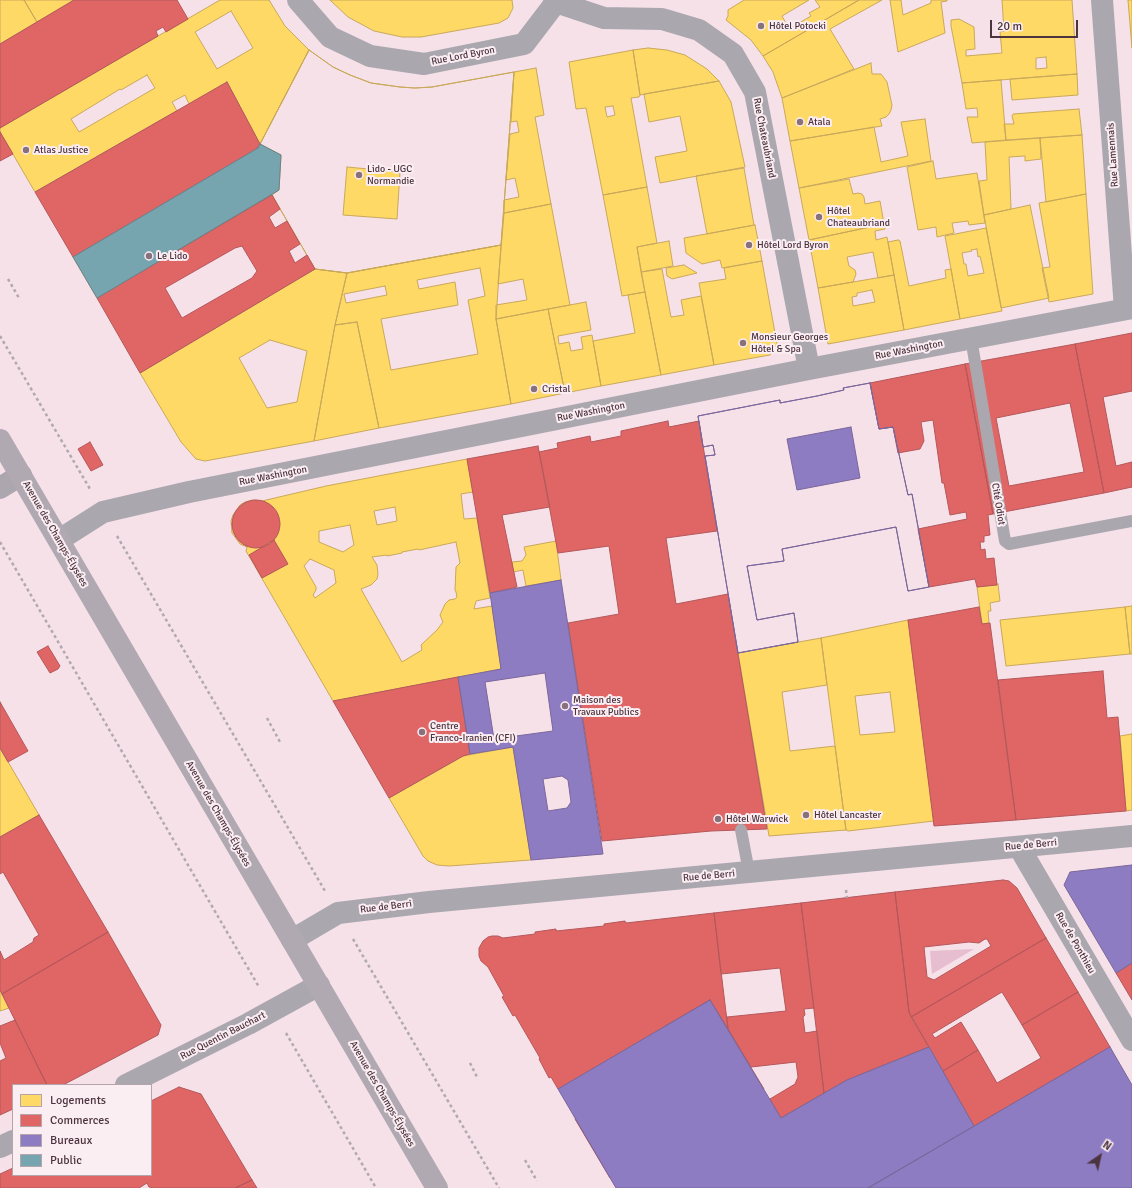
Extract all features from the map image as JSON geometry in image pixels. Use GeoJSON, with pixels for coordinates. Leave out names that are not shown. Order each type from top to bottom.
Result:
{"type":"FeatureCollection","features":[{"type":"Feature","properties":{"kind":"main road","name":"Avenue des Champs-Élysées"},"geometry":{"type":"LineString","coordinates":[[0,440],[437,1188]]}},
{"type":"Feature","properties":{"kind":"street","name":"Rue Lord Byron"},"geometry":{"type":"LineString","coordinates":[[298,0],[330,37],[370,56],[424,64],[524,44],[555,1]]}},
{"type":"Feature","properties":{"kind":"street","name":"Rue Lamennais"},"geometry":{"type":"LineString","coordinates":[[1102,0],[1128,309]]}},
{"type":"Feature","properties":{"kind":"street","name":"Rue Chateaubriand"},"geometry":{"type":"LineString","coordinates":[[555,1],[604,18],[662,20],[699,30],[733,54],[755,92],[809,369]]}},
{"type":"Feature","properties":{"kind":"street","name":"Rue Washington"},"geometry":{"type":"LineString","coordinates":[[59,540],[103,512],[189,492],[809,369],[1128,309]]}},
{"type":"Feature","properties":{"kind":"street"},"geometry":{"type":"LineString","coordinates":[[0,488],[21,475]]}},
{"type":"Feature","properties":{"kind":"street","name":"Rue de Berri"},"geometry":{"type":"LineString","coordinates":[[292,940],[338,914],[429,902],[1132,836]]}},
{"type":"Feature","properties":{"kind":"street","name":"Rue de Ponthieu"},"geometry":{"type":"LineString","coordinates":[[1019,847],[1132,1040]]}},
{"type":"Feature","properties":{"kind":"street","name":"Rue Quentin Bauchart"},"geometry":{"type":"LineString","coordinates":[[128,1084],[319,985]]}},
{"type":"Feature","properties":{"kind":"street"},"geometry":{"type":"LineString","coordinates":[[0,1147],[12,1141]]}},
{"type":"Feature","properties":{"kind":"lane","name":"Cité Odiot"},"geometry":{"type":"LineString","coordinates":[[971,338],[1004,539],[1006,542],[1009,544],[1132,521]]}},
{"type":"Feature","properties":{"kind":"lane"},"geometry":{"type":"LineString","coordinates":[[741,830],[749,872]]}},
{"type":"Feature","properties":{"kind":"path"},"geometry":{"type":"LineString","coordinates":[[8,279],[19,298]]}},
{"type":"Feature","properties":{"kind":"path"},"geometry":{"type":"LineString","coordinates":[[0,336],[94,496]]}},
{"type":"Feature","properties":{"kind":"path"},"geometry":{"type":"LineString","coordinates":[[114,530],[328,896]]}},
{"type":"Feature","properties":{"kind":"path"},"geometry":{"type":"LineString","coordinates":[[0,542],[376,1188]]}},
{"type":"Feature","properties":{"kind":"path"},"geometry":{"type":"LineString","coordinates":[[267,718],[280,742]]}},
{"type":"Feature","properties":{"kind":"path"},"geometry":{"type":"LineString","coordinates":[[351,936],[499,1188]]}},
{"type":"Feature","properties":{"kind":"path"},"geometry":{"type":"LineString","coordinates":[[470,1064],[478,1079]]}},
{"type":"Feature","properties":{"kind":"path"},"geometry":{"type":"LineString","coordinates":[[525,1160],[537,1181]]}},
{"type":"Feature","properties":{"kind":"shaded area"},"geometry":{"type":"Polygon","coordinates":[[[974,949],[932,974],[930,951],[974,949]]]}},
{"type":"Feature","properties":{"kind":"building: Logements"},"geometry":{"type":"Polygon","coordinates":[[[0,0],[24,0],[37,22],[0,44],[0,0]]]}},
{"type":"Feature","properties":{"kind":"building: Logements"},"geometry":{"type":"Polygon","coordinates":[[[24,0],[74,0],[37,22],[24,0]]]}},
{"type":"Feature","properties":{"kind":"building: Logements"},"geometry":{"type":"Polygon","coordinates":[[[220,0],[269,0],[285,26],[309,50],[260,144],[227,82],[189,104],[185,95],[172,102],[177,111],[35,192],[0,132],[0,128],[220,0]],[[231,11],[195,32],[217,69],[253,48],[231,11]],[[147,75],[121,90],[120,89],[71,119],[79,132],[155,88],[147,75]]]}},
{"type":"Feature","properties":{"kind":"building: Logements"},"geometry":{"type":"Polygon","coordinates":[[[330,0],[512,0],[513,8],[508,18],[499,23],[421,37],[402,37],[374,31],[348,17],[330,0]]]}},
{"type":"Feature","properties":{"kind":"building: Logements","name":"Hôtel Potocki"},"geometry":{"type":"Polygon","coordinates":[[[744,0],[809,0],[782,16],[789,29],[811,16],[809,13],[820,7],[815,0],[859,0],[763,56],[751,40],[726,20],[728,10],[744,0]]]}},
{"type":"Feature","properties":{"kind":"building: Logements"},"geometry":{"type":"Polygon","coordinates":[[[859,0],[882,0],[830,29],[854,69],[782,98],[773,72],[763,56],[859,0]]]}},
{"type":"Feature","properties":{"kind":"building: Logements"},"geometry":{"type":"Polygon","coordinates":[[[890,0],[901,0],[903,15],[931,3],[931,0],[947,0],[941,2],[945,33],[898,52],[890,0]]]}},
{"type":"Feature","properties":{"kind":"building: Logements"},"geometry":{"type":"Polygon","coordinates":[[[1002,0],[1072,0],[1077,74],[962,83],[951,20],[959,19],[974,27],[975,49],[966,50],[966,56],[1002,53],[1000,32],[1004,31],[1002,0]],[[1046,57],[1036,58],[1036,69],[1047,68],[1046,57]]]}},
{"type":"Feature","properties":{"kind":"building: Logements"},"geometry":{"type":"Polygon","coordinates":[[[1128,0],[1132,0],[1132,48],[1128,0]]]}},
{"type":"Feature","properties":{"kind":"building: Logements"},"geometry":{"type":"Polygon","coordinates":[[[648,48],[667,50],[685,55],[707,69],[719,81],[640,95],[633,50],[648,48]]]}},
{"type":"Feature","properties":{"kind":"building: Logements","name":"Lido - UGC Normandie"},"geometry":{"type":"Polygon","coordinates":[[[309,50],[333,67],[350,75],[371,83],[400,87],[432,87],[514,72],[501,245],[347,273],[315,269],[272,195],[279,190],[281,155],[260,144],[309,50]],[[347,167],[343,215],[397,219],[400,172],[347,167]]]}},
{"type":"Feature","properties":{"kind":"building: Logements","name":"Lido - UGC Normandie"},"geometry":{"type":"Polygon","coordinates":[[[309,50],[333,67],[350,75],[371,83],[400,87],[432,87],[514,72],[501,245],[347,273],[315,269],[272,195],[97,298],[73,257],[258,148],[309,50]]]}},
{"type":"Feature","properties":{"kind":"building: Logements"},"geometry":{"type":"Polygon","coordinates":[[[633,50],[640,95],[639,97],[631,98],[647,187],[603,195],[586,108],[576,109],[569,62],[633,50]],[[613,106],[605,107],[607,117],[615,115],[613,106]]]}},
{"type":"Feature","properties":{"kind":"building: Logements"},"geometry":{"type":"Polygon","coordinates":[[[871,63],[872,74],[881,74],[887,82],[892,105],[889,114],[880,119],[882,126],[790,141],[782,98],[871,63]]]}},
{"type":"Feature","properties":{"kind":"building: Logements"},"geometry":{"type":"Polygon","coordinates":[[[536,68],[544,115],[535,117],[551,204],[504,213],[504,200],[519,197],[515,178],[506,180],[510,134],[519,132],[517,121],[511,122],[514,72],[536,68]]]}},
{"type":"Feature","properties":{"kind":"building: Logements"},"geometry":{"type":"Polygon","coordinates":[[[1077,74],[1078,95],[1012,100],[1010,79],[1077,74]]]}},
{"type":"Feature","properties":{"kind":"building: Logements"},"geometry":{"type":"Polygon","coordinates":[[[1001,80],[1006,140],[972,143],[967,117],[978,117],[977,108],[966,109],[962,83],[1001,80]]]}},
{"type":"Feature","properties":{"kind":"building: Logements"},"geometry":{"type":"Polygon","coordinates":[[[719,81],[731,102],[745,167],[660,183],[655,157],[687,151],[680,116],[649,122],[644,94],[719,81]]]}},
{"type":"Feature","properties":{"kind":"building: Logements"},"geometry":{"type":"Polygon","coordinates":[[[1079,109],[1082,135],[1006,140],[1004,124],[1014,124],[1013,114],[1079,109]]]}},
{"type":"Feature","properties":{"kind":"building: Logements"},"geometry":{"type":"Polygon","coordinates":[[[925,119],[931,161],[799,188],[790,141],[874,127],[881,162],[908,156],[901,122],[925,119]]]}},
{"type":"Feature","properties":{"kind":"building: Logements"},"geometry":{"type":"Polygon","coordinates":[[[1082,135],[1086,194],[1046,202],[1040,138],[1082,135]]]}},
{"type":"Feature","properties":{"kind":"building: Logements"},"geometry":{"type":"Polygon","coordinates":[[[1040,138],[1041,159],[1025,161],[1025,156],[1009,157],[1011,209],[984,215],[979,181],[987,180],[985,142],[1040,138]]]}},
{"type":"Feature","properties":{"kind":"building: Logements"},"geometry":{"type":"Polygon","coordinates":[[[933,161],[936,179],[977,173],[985,223],[969,225],[968,221],[952,223],[954,233],[937,237],[936,227],[918,230],[907,167],[933,161]]]}},
{"type":"Feature","properties":{"kind":"building: Logements"},"geometry":{"type":"Polygon","coordinates":[[[744,168],[754,225],[707,234],[696,176],[744,168]]]}},
{"type":"Feature","properties":{"kind":"building: Logements"},"geometry":{"type":"Polygon","coordinates":[[[849,179],[853,194],[862,194],[865,204],[880,201],[884,224],[809,240],[799,188],[849,179]]]}},
{"type":"Feature","properties":{"kind":"building: Logements"},"geometry":{"type":"Polygon","coordinates":[[[647,187],[657,243],[637,247],[645,292],[622,296],[603,195],[647,187]]]}},
{"type":"Feature","properties":{"kind":"building: Logements"},"geometry":{"type":"Polygon","coordinates":[[[1086,194],[1093,294],[1049,302],[1042,268],[1050,267],[1039,203],[1086,194]]]}},
{"type":"Feature","properties":{"kind":"building: Logements"},"geometry":{"type":"Polygon","coordinates":[[[551,204],[570,305],[496,319],[496,305],[527,300],[523,279],[498,284],[504,213],[551,204]]]}},
{"type":"Feature","properties":{"kind":"building: Logements"},"geometry":{"type":"Polygon","coordinates":[[[1030,205],[1049,298],[1001,308],[984,215],[1030,205]]]}},
{"type":"Feature","properties":{"kind":"building: Logements"},"geometry":{"type":"Polygon","coordinates":[[[884,224],[885,229],[875,231],[876,240],[887,237],[894,275],[878,278],[873,252],[847,257],[849,266],[855,270],[856,274],[853,282],[818,288],[809,240],[884,224]]]}},
{"type":"Feature","properties":{"kind":"building: Logements"},"geometry":{"type":"Polygon","coordinates":[[[755,225],[762,261],[722,268],[720,260],[702,264],[686,253],[684,238],[755,225]]]}},
{"type":"Feature","properties":{"kind":"building: Logements"},"geometry":{"type":"Polygon","coordinates":[[[986,228],[1002,311],[960,319],[945,236],[986,228]],[[977,249],[962,253],[968,276],[984,273],[980,256],[978,257],[977,249]]]}},
{"type":"Feature","properties":{"kind":"building: Logements"},"geometry":{"type":"Polygon","coordinates":[[[669,241],[673,266],[641,272],[637,247],[669,241]]]}},
{"type":"Feature","properties":{"kind":"building: Logements"},"geometry":{"type":"Polygon","coordinates":[[[900,241],[909,286],[946,278],[945,270],[951,269],[960,319],[904,330],[888,242],[900,241]]]}},
{"type":"Feature","properties":{"kind":"building: Logements"},"geometry":{"type":"Polygon","coordinates":[[[501,245],[496,319],[511,404],[379,428],[357,322],[335,325],[347,273],[501,245]],[[480,268],[417,280],[419,289],[455,282],[458,305],[381,319],[391,370],[478,354],[468,300],[485,296],[480,268]],[[385,286],[344,294],[346,303],[387,295],[385,286]]]}},
{"type":"Feature","properties":{"kind":"building: Logements"},"geometry":{"type":"Polygon","coordinates":[[[762,261],[777,344],[770,355],[714,365],[699,283],[726,279],[724,268],[762,261]]]}},
{"type":"Feature","properties":{"kind":"building: Logements"},"geometry":{"type":"Polygon","coordinates":[[[684,265],[697,273],[672,279],[667,276],[666,268],[684,265]]]}},
{"type":"Feature","properties":{"kind":"building: Logements"},"geometry":{"type":"Polygon","coordinates":[[[315,269],[347,273],[335,325],[314,441],[205,461],[196,459],[181,442],[140,373],[315,269]],[[270,340],[239,358],[267,408],[297,402],[307,351],[270,340]]]}},
{"type":"Feature","properties":{"kind":"building: Logements"},"geometry":{"type":"Polygon","coordinates":[[[662,269],[671,317],[684,315],[681,300],[701,296],[714,365],[661,375],[641,272],[662,269]]]}},
{"type":"Feature","properties":{"kind":"building: Logements"},"geometry":{"type":"Polygon","coordinates":[[[894,275],[904,330],[828,344],[818,288],[894,275]],[[872,290],[857,293],[857,296],[852,297],[853,306],[875,302],[872,290]]]}},
{"type":"Feature","properties":{"kind":"building: Logements"},"geometry":{"type":"Polygon","coordinates":[[[645,292],[661,375],[601,386],[593,341],[635,333],[628,295],[645,292]]]}},
{"type":"Feature","properties":{"kind":"building: Logements"},"geometry":{"type":"Polygon","coordinates":[[[586,302],[591,330],[558,336],[559,344],[569,342],[571,351],[583,349],[581,337],[592,335],[601,386],[565,393],[548,309],[586,302]]]}},
{"type":"Feature","properties":{"kind":"building: Logements"},"geometry":{"type":"Polygon","coordinates":[[[548,309],[565,393],[511,404],[496,319],[548,309]]]}},
{"type":"Feature","properties":{"kind":"building: Logements"},"geometry":{"type":"Polygon","coordinates":[[[357,322],[379,428],[314,441],[335,325],[357,322]]]}},
{"type":"Feature","properties":{"kind":"building: Logements"},"geometry":{"type":"Polygon","coordinates":[[[467,459],[473,492],[461,494],[464,519],[477,518],[490,598],[476,601],[474,609],[492,606],[501,669],[333,701],[246,551],[247,547],[240,544],[232,533],[231,521],[240,505],[245,502],[253,500],[262,501],[326,486],[467,459]],[[395,507],[374,511],[377,525],[397,521],[395,507]],[[350,525],[319,531],[319,542],[343,552],[354,545],[350,525]],[[456,542],[387,556],[372,557],[377,565],[377,579],[371,585],[361,589],[402,662],[422,650],[421,645],[443,622],[440,615],[445,604],[449,600],[457,597],[455,590],[456,567],[460,563],[456,542]],[[310,559],[304,566],[316,587],[313,595],[315,598],[336,583],[334,570],[310,559]]]}},
{"type":"Feature","properties":{"kind":"building: Logements"},"geometry":{"type":"Polygon","coordinates":[[[556,541],[561,580],[526,586],[523,570],[513,572],[512,562],[522,561],[526,555],[524,547],[556,541]]]}},
{"type":"Feature","properties":{"kind":"building: Logements"},"geometry":{"type":"Polygon","coordinates":[[[998,584],[1000,601],[990,603],[991,611],[988,611],[989,623],[982,624],[977,587],[998,584]]]}},
{"type":"Feature","properties":{"kind":"building: Logements"},"geometry":{"type":"Polygon","coordinates":[[[1132,606],[1132,654],[1130,654],[1125,607],[1132,606]]]}},
{"type":"Feature","properties":{"kind":"building: Logements"},"geometry":{"type":"Polygon","coordinates":[[[1125,607],[1130,654],[1006,666],[1000,620],[1125,607]]]}},
{"type":"Feature","properties":{"kind":"building: Logements"},"geometry":{"type":"Polygon","coordinates":[[[908,620],[934,821],[846,830],[821,638],[908,620]],[[890,692],[855,696],[860,735],[895,732],[890,692]]]}},
{"type":"Feature","properties":{"kind":"building: Logements"},"geometry":{"type":"Polygon","coordinates":[[[821,638],[827,685],[782,692],[790,751],[835,746],[846,830],[769,836],[738,653],[821,638]]]}},
{"type":"Feature","properties":{"kind":"building: Logements"},"geometry":{"type":"Polygon","coordinates":[[[1132,734],[1132,810],[1126,811],[1120,736],[1132,734]]]}},
{"type":"Feature","properties":{"kind":"building: Logements"},"geometry":{"type":"Polygon","coordinates":[[[513,747],[531,860],[449,866],[437,865],[428,861],[423,856],[389,798],[463,756],[513,747]]]}},
{"type":"Feature","properties":{"kind":"building: Logements"},"geometry":{"type":"Polygon","coordinates":[[[0,748],[39,815],[0,837],[0,748]]]}},
{"type":"Feature","properties":{"kind":"building: Logements"},"geometry":{"type":"Polygon","coordinates":[[[0,990],[9,1008],[0,1011],[0,990]]]}},
{"type":"Feature","properties":{"kind":"building: Logements"},"geometry":{"type":"Polygon","coordinates":[[[809,1103],[827,1134],[791,1154],[773,1123],[809,1103]]]}},
{"type":"Feature","properties":{"kind":"building: Commerces"},"geometry":{"type":"Polygon","coordinates":[[[74,0],[177,0],[188,19],[166,32],[163,27],[156,31],[158,36],[0,128],[0,44],[74,0]]]}},
{"type":"Feature","properties":{"kind":"building: Commerces"},"geometry":{"type":"Polygon","coordinates":[[[227,82],[260,144],[258,148],[73,257],[35,192],[227,82]]]}},
{"type":"Feature","properties":{"kind":"building: Commerces"},"geometry":{"type":"Polygon","coordinates":[[[0,132],[13,154],[0,161],[0,132]]]}},
{"type":"Feature","properties":{"kind":"building: Commerces"},"geometry":{"type":"Polygon","coordinates":[[[272,195],[280,209],[269,217],[275,228],[287,221],[300,244],[289,251],[295,263],[307,255],[315,269],[140,373],[97,298],[272,195]],[[242,246],[235,248],[165,288],[182,318],[252,278],[257,271],[242,246]]]}},
{"type":"Feature","properties":{"kind":"building: Commerces"},"geometry":{"type":"Polygon","coordinates":[[[1132,333],[1132,391],[1103,397],[1116,466],[1132,462],[1132,487],[1104,493],[1075,344],[1132,333]]]}},
{"type":"Feature","properties":{"kind":"building: Commerces"},"geometry":{"type":"Polygon","coordinates":[[[1075,344],[1104,493],[993,514],[965,364],[1075,344]],[[1070,403],[996,418],[1009,486],[1084,472],[1070,403]]]}},
{"type":"Feature","properties":{"kind":"building: Commerces"},"geometry":{"type":"Polygon","coordinates":[[[965,364],[993,514],[988,515],[990,535],[984,536],[984,542],[980,542],[981,550],[985,549],[986,559],[994,558],[997,585],[977,587],[975,579],[929,587],[918,529],[967,519],[966,512],[950,515],[944,483],[942,483],[933,420],[921,422],[924,441],[920,449],[898,453],[893,427],[879,429],[870,383],[965,364]]]}},
{"type":"Feature","properties":{"kind":"building: Commerces"},"geometry":{"type":"Polygon","coordinates":[[[668,421],[669,427],[699,421],[717,531],[666,538],[676,604],[728,594],[767,829],[711,831],[602,841],[568,623],[619,614],[609,546],[558,553],[539,452],[558,448],[557,443],[590,436],[591,442],[621,436],[621,431],[668,421]]]}},
{"type":"Feature","properties":{"kind":"building: Commerces"},"geometry":{"type":"Polygon","coordinates":[[[90,442],[103,465],[91,471],[78,449],[90,442]]]}},
{"type":"Feature","properties":{"kind":"building: Commerces"},"geometry":{"type":"Polygon","coordinates":[[[538,446],[550,507],[502,515],[517,587],[490,593],[467,459],[538,446]]]}},
{"type":"Feature","properties":{"kind":"building: Commerces"},"geometry":{"type":"Polygon","coordinates":[[[251,500],[261,500],[273,507],[280,519],[280,529],[273,541],[261,548],[251,548],[243,544],[236,537],[232,529],[232,519],[236,511],[243,504],[251,500]]]}},
{"type":"Feature","properties":{"kind":"building: Commerces"},"geometry":{"type":"Polygon","coordinates":[[[274,540],[288,564],[262,578],[249,555],[274,540]]]}},
{"type":"Feature","properties":{"kind":"building: Commerces"},"geometry":{"type":"Polygon","coordinates":[[[979,607],[982,624],[990,623],[1016,820],[934,826],[908,620],[979,607]]]}},
{"type":"Feature","properties":{"kind":"building: Commerces"},"geometry":{"type":"Polygon","coordinates":[[[48,646],[60,666],[58,669],[50,673],[37,652],[48,646]]]}},
{"type":"Feature","properties":{"kind":"building: Commerces"},"geometry":{"type":"Polygon","coordinates":[[[1103,671],[1107,718],[1118,717],[1126,811],[1016,820],[998,680],[1103,671]]]}},
{"type":"Feature","properties":{"kind":"building: Commerces"},"geometry":{"type":"Polygon","coordinates":[[[458,677],[470,754],[463,756],[389,798],[333,701],[458,677]]]}},
{"type":"Feature","properties":{"kind":"building: Commerces"},"geometry":{"type":"Polygon","coordinates":[[[0,702],[28,751],[8,762],[0,748],[0,702]]]}},
{"type":"Feature","properties":{"kind":"building: Commerces"},"geometry":{"type":"Polygon","coordinates":[[[39,815],[108,932],[2,994],[0,990],[0,951],[4,960],[33,942],[34,938],[39,935],[3,872],[0,874],[0,837],[39,815]]]}},
{"type":"Feature","properties":{"kind":"building: Commerces"},"geometry":{"type":"Polygon","coordinates":[[[1003,880],[1009,881],[1017,888],[1046,938],[911,1017],[909,1012],[895,892],[1003,880]],[[987,939],[979,943],[969,942],[924,947],[927,977],[934,980],[991,946],[987,939]]]}},
{"type":"Feature","properties":{"kind":"building: Commerces"},"geometry":{"type":"Polygon","coordinates":[[[895,892],[909,1012],[929,1047],[847,1080],[824,1093],[801,903],[895,892]]]}},
{"type":"Feature","properties":{"kind":"building: Commerces"},"geometry":{"type":"Polygon","coordinates":[[[801,903],[814,1008],[804,1009],[805,1015],[803,1017],[805,1033],[817,1031],[824,1093],[781,1118],[770,1099],[795,1084],[798,1077],[796,1062],[751,1067],[728,1029],[727,1017],[786,1011],[780,968],[721,974],[714,913],[801,903]]]}},
{"type":"Feature","properties":{"kind":"building: Commerces"},"geometry":{"type":"Polygon","coordinates":[[[714,913],[728,1029],[710,1000],[558,1089],[551,1077],[549,1078],[539,1059],[540,1058],[515,1015],[513,1016],[502,997],[504,996],[488,967],[481,961],[479,956],[479,948],[483,941],[492,936],[503,938],[535,934],[535,932],[556,929],[556,931],[604,926],[604,924],[625,921],[626,923],[714,913]]]}},
{"type":"Feature","properties":{"kind":"building: Commerces"},"geometry":{"type":"Polygon","coordinates":[[[108,932],[161,1025],[158,1035],[65,1084],[47,1084],[2,994],[108,932]]]}},
{"type":"Feature","properties":{"kind":"building: Commerces"},"geometry":{"type":"Polygon","coordinates":[[[1046,938],[1078,992],[1022,1025],[1002,992],[932,1034],[935,1038],[961,1022],[978,1050],[943,1071],[911,1017],[1046,938]]]}},
{"type":"Feature","properties":{"kind":"building: Commerces"},"geometry":{"type":"Polygon","coordinates":[[[1132,963],[1132,1000],[1116,973],[1132,963]]]}},
{"type":"Feature","properties":{"kind":"building: Commerces"},"geometry":{"type":"Polygon","coordinates":[[[1078,992],[1110,1047],[974,1126],[943,1071],[978,1050],[997,1083],[1041,1058],[1022,1025],[1078,992]]]}},
{"type":"Feature","properties":{"kind":"building: Commerces"},"geometry":{"type":"Polygon","coordinates":[[[710,1000],[764,1089],[610,1178],[575,1119],[683,1060],[665,1026],[710,1000]]]}},
{"type":"Feature","properties":{"kind":"building: Commerces"},"geometry":{"type":"Polygon","coordinates":[[[15,1020],[47,1084],[12,1084],[12,1109],[0,1115],[0,1061],[6,1058],[0,1043],[0,1026],[15,1020]]]}},
{"type":"Feature","properties":{"kind":"building: Commerces"},"geometry":{"type":"Polygon","coordinates":[[[179,1087],[201,1094],[252,1180],[235,1188],[154,1188],[149,1187],[147,1183],[139,1188],[0,1188],[0,1174],[12,1168],[12,1176],[152,1176],[152,1100],[179,1087]]]}},
{"type":"Feature","properties":{"kind":"building: Commerces"},"geometry":{"type":"Polygon","coordinates":[[[252,1180],[257,1188],[235,1188],[252,1180]]]}},
{"type":"Feature","properties":{"kind":"building: Bureaux"},"geometry":{"type":"Polygon","coordinates":[[[870,383],[879,429],[893,427],[908,495],[912,494],[929,587],[908,591],[896,527],[782,549],[784,561],[747,566],[757,620],[794,613],[798,642],[738,653],[705,456],[715,455],[713,445],[703,447],[698,416],[780,400],[780,403],[817,396],[844,390],[843,388],[870,383]],[[851,427],[787,439],[797,490],[860,478],[851,427]]]}},
{"type":"Feature","properties":{"kind":"building: Bureaux"},"geometry":{"type":"Polygon","coordinates":[[[870,383],[879,429],[893,427],[908,495],[912,494],[929,587],[908,591],[896,527],[782,549],[784,561],[747,566],[757,620],[794,613],[798,642],[738,653],[705,456],[715,455],[713,445],[703,447],[698,416],[780,400],[780,403],[817,396],[844,390],[843,388],[870,383]]]}},
{"type":"Feature","properties":{"kind":"building: Bureaux","name":"Maison des Travaux Publics"},"geometry":{"type":"Polygon","coordinates":[[[561,580],[603,854],[531,860],[513,747],[470,754],[458,677],[501,669],[490,593],[561,580]],[[545,673],[485,682],[494,739],[553,731],[545,673]],[[562,776],[543,779],[548,811],[567,808],[571,802],[568,780],[562,776]]]}},
{"type":"Feature","properties":{"kind":"building: Bureaux"},"geometry":{"type":"Polygon","coordinates":[[[1132,865],[1132,963],[1116,973],[1064,885],[1070,872],[1132,865]]]}},
{"type":"Feature","properties":{"kind":"building: Bureaux"},"geometry":{"type":"Polygon","coordinates":[[[710,1000],[781,1118],[847,1080],[929,1047],[974,1126],[868,1188],[616,1188],[558,1089],[710,1000]]]}},
{"type":"Feature","properties":{"kind":"building: Bureaux"},"geometry":{"type":"Polygon","coordinates":[[[1110,1047],[1132,1085],[1132,1188],[868,1188],[1110,1047]]]}},
{"type":"Feature","properties":{"kind":"building: Public"},"geometry":{"type":"Polygon","coordinates":[[[260,144],[281,155],[279,190],[97,298],[73,257],[258,148],[260,144]]]}},
{"type":"Feature","properties":{"kind":"place","name":"Hôtel Potocki"},"geometry":{"type":"Point","coordinates":[761,26]}},
{"type":"Feature","properties":{"kind":"place","name":"Atala"},"geometry":{"type":"Point","coordinates":[800,122]}},
{"type":"Feature","properties":{"kind":"place","name":"Atlas Justice"},"geometry":{"type":"Point","coordinates":[26,150]}},
{"type":"Feature","properties":{"kind":"place","name":"Lido - UGC Normandie"},"geometry":{"type":"Point","coordinates":[359,175]}},
{"type":"Feature","properties":{"kind":"place","name":"Hôtel Chateaubriand"},"geometry":{"type":"Point","coordinates":[819,217]}},
{"type":"Feature","properties":{"kind":"place","name":"Hôtel Lord Byron"},"geometry":{"type":"Point","coordinates":[749,245]}},
{"type":"Feature","properties":{"kind":"place","name":"Le Lido"},"geometry":{"type":"Point","coordinates":[149,256]}},
{"type":"Feature","properties":{"kind":"place","name":"Monsieur Georges Hôtel & Spa"},"geometry":{"type":"Point","coordinates":[743,343]}},
{"type":"Feature","properties":{"kind":"place","name":"Cristal"},"geometry":{"type":"Point","coordinates":[534,389]}},
{"type":"Feature","properties":{"kind":"place","name":"Maison des Travaux Publics"},"geometry":{"type":"Point","coordinates":[565,706]}},
{"type":"Feature","properties":{"kind":"place","name":"Centre Franco-Iranien (CFI)"},"geometry":{"type":"Point","coordinates":[422,732]}},
{"type":"Feature","properties":{"kind":"place","name":"Hôtel Lancaster"},"geometry":{"type":"Point","coordinates":[806,815]}},
{"type":"Feature","properties":{"kind":"place","name":"Hôtel Warwick"},"geometry":{"type":"Point","coordinates":[718,819]}}]}
